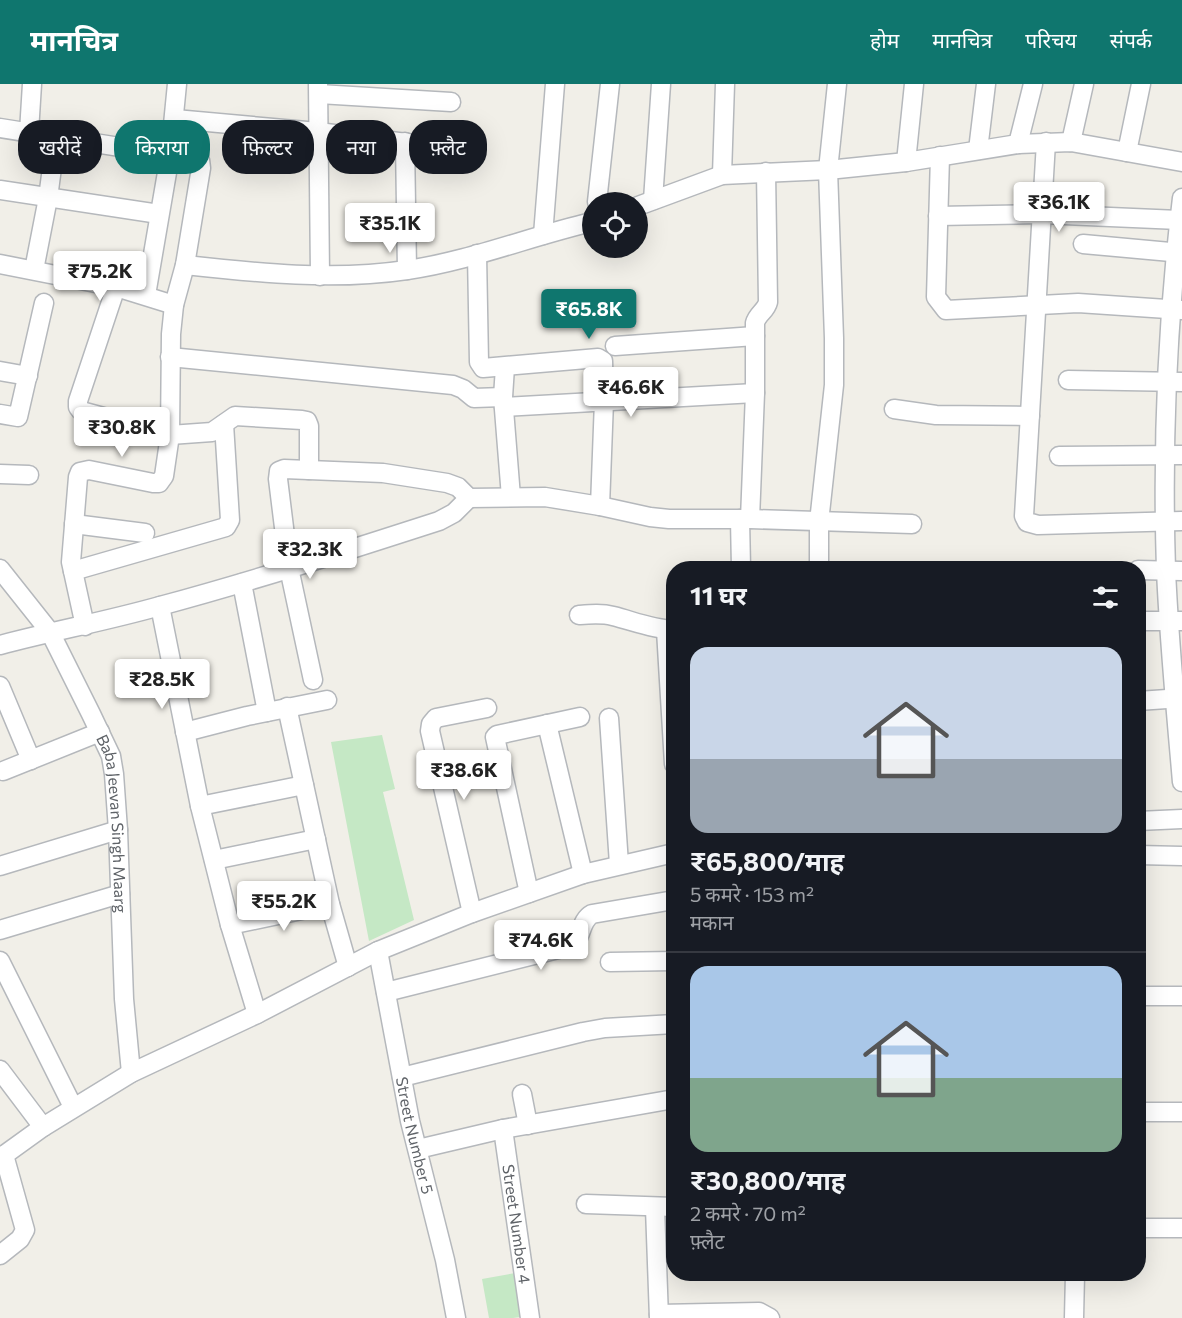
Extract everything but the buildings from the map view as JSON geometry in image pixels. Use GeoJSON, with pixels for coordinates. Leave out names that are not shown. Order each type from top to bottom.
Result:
{"type":"FeatureCollection","features":[{"type":"Feature","properties":{"kind":"street"},"geometry":{"type":"LineString","coordinates":[[29,120],[32,84]]}},
{"type":"Feature","properties":{"kind":"street"},"geometry":{"type":"LineString","coordinates":[[177,84],[175,119],[409,143]]}},
{"type":"Feature","properties":{"kind":"street"},"geometry":{"type":"LineString","coordinates":[[543,235],[555,84]]}},
{"type":"Feature","properties":{"kind":"street"},"geometry":{"type":"LineString","coordinates":[[598,192],[610,84]]}},
{"type":"Feature","properties":{"kind":"street"},"geometry":{"type":"LineString","coordinates":[[646,192],[661,84]]}},
{"type":"Feature","properties":{"kind":"street"},"geometry":{"type":"LineString","coordinates":[[722,175],[724,84]]}},
{"type":"Feature","properties":{"kind":"street"},"geometry":{"type":"LineString","coordinates":[[819,561],[819,522],[834,385],[828,170],[837,84]]}},
{"type":"Feature","properties":{"kind":"street"},"geometry":{"type":"LineString","coordinates":[[906,162],[914,84]]}},
{"type":"Feature","properties":{"kind":"street"},"geometry":{"type":"LineString","coordinates":[[978,150],[986,84]]}},
{"type":"Feature","properties":{"kind":"street"},"geometry":{"type":"LineString","coordinates":[[1018,144],[1032,84]]}},
{"type":"Feature","properties":{"kind":"street"},"geometry":{"type":"LineString","coordinates":[[1071,142],[1084,84]]}},
{"type":"Feature","properties":{"kind":"street"},"geometry":{"type":"LineString","coordinates":[[1127,152],[1141,84]]}},
{"type":"Feature","properties":{"kind":"street"},"geometry":{"type":"LineString","coordinates":[[320,276],[319,89],[451,102]]}},
{"type":"Feature","properties":{"kind":"street"},"geometry":{"type":"LineString","coordinates":[[0,128],[18,131]]}},
{"type":"Feature","properties":{"kind":"street"},"geometry":{"type":"LineString","coordinates":[[405,142],[407,270]]}},
{"type":"Feature","properties":{"kind":"street"},"geometry":{"type":"LineString","coordinates":[[1046,142],[1024,516],[1027,522],[1038,525],[1173,521]]}},
{"type":"Feature","properties":{"kind":"street"},"geometry":{"type":"LineString","coordinates":[[648,202],[722,175],[828,170],[906,162],[1018,144],[1071,142],[1182,162]]}},
{"type":"Feature","properties":{"kind":"street"},"geometry":{"type":"LineString","coordinates":[[940,156],[936,297],[942,307],[952,310],[1105,303],[1176,310]]}},
{"type":"Feature","properties":{"kind":"street"},"geometry":{"type":"LineString","coordinates":[[742,561],[755,393],[755,320],[768,302],[766,172]]}},
{"type":"Feature","properties":{"kind":"street"},"geometry":{"type":"LineString","coordinates":[[34,270],[51,174]]}},
{"type":"Feature","properties":{"kind":"street"},"geometry":{"type":"LineString","coordinates":[[146,295],[166,174]]}},
{"type":"Feature","properties":{"kind":"street"},"geometry":{"type":"LineString","coordinates":[[85,626],[73,571],[72,551],[78,477],[80,472],[89,470],[159,483],[164,476],[170,435],[170,357],[174,305],[185,265],[200,174]]}},
{"type":"Feature","properties":{"kind":"street"},"geometry":{"type":"LineString","coordinates":[[0,190],[159,214]]}},
{"type":"Feature","properties":{"kind":"street"},"geometry":{"type":"LineString","coordinates":[[1182,198],[1179,220],[1176,310],[1173,521],[1182,772]]}},
{"type":"Feature","properties":{"kind":"street"},"geometry":{"type":"LineString","coordinates":[[938,216],[1041,214],[1179,220]]}},
{"type":"Feature","properties":{"kind":"street"},"geometry":{"type":"LineString","coordinates":[[185,265],[268,274],[320,276],[407,270],[477,254],[582,225]]}},
{"type":"Feature","properties":{"kind":"street"},"geometry":{"type":"LineString","coordinates":[[1083,244],[1179,253]]}},
{"type":"Feature","properties":{"kind":"street"},"geometry":{"type":"LineString","coordinates":[[477,254],[480,366],[486,369],[601,359],[604,365],[600,506]]}},
{"type":"Feature","properties":{"kind":"street"},"geometry":{"type":"LineString","coordinates":[[0,264],[116,287],[174,305]]}},
{"type":"Feature","properties":{"kind":"street"},"geometry":{"type":"LineString","coordinates":[[116,287],[78,407],[81,411],[170,435],[212,432],[235,416],[307,421],[310,430],[309,470]]}},
{"type":"Feature","properties":{"kind":"street"},"geometry":{"type":"LineString","coordinates":[[0,414],[18,417],[44,303]]}},
{"type":"Feature","properties":{"kind":"street"},"geometry":{"type":"LineString","coordinates":[[615,346],[755,336]]}},
{"type":"Feature","properties":{"kind":"street"},"geometry":{"type":"LineString","coordinates":[[170,357],[453,385],[463,389],[474,398],[504,402],[604,401],[755,393]]}},
{"type":"Feature","properties":{"kind":"street"},"geometry":{"type":"LineString","coordinates":[[505,367],[504,402],[511,497]]}},
{"type":"Feature","properties":{"kind":"street"},"geometry":{"type":"LineString","coordinates":[[0,370],[28,376]]}},
{"type":"Feature","properties":{"kind":"street"},"geometry":{"type":"LineString","coordinates":[[1068,380],[1174,382]]}},
{"type":"Feature","properties":{"kind":"street"},"geometry":{"type":"LineString","coordinates":[[894,409],[936,415],[1030,416]]}},
{"type":"Feature","properties":{"kind":"street"},"geometry":{"type":"LineString","coordinates":[[73,571],[226,527],[230,520],[224,424]]}},
{"type":"Feature","properties":{"kind":"street"},"geometry":{"type":"LineString","coordinates":[[1059,456],[1174,455]]}},
{"type":"Feature","properties":{"kind":"street"},"geometry":{"type":"LineString","coordinates":[[313,680],[288,568],[278,474],[284,469],[383,473],[447,483],[458,487],[469,498]]}},
{"type":"Feature","properties":{"kind":"street"},"geometry":{"type":"LineString","coordinates":[[0,474],[29,475]]}},
{"type":"Feature","properties":{"kind":"street"},"geometry":{"type":"LineString","coordinates":[[0,645],[85,626],[242,583],[439,521],[454,513],[469,498],[545,497],[600,506],[650,518],[912,524]]}},
{"type":"Feature","properties":{"kind":"street"},"geometry":{"type":"LineString","coordinates":[[74,524],[145,532]]}},
{"type":"Feature","properties":{"kind":"street","name":"Baba Jeevan Singh Maarg"},"geometry":{"type":"LineString","coordinates":[[0,569],[50,632],[111,756],[118,830],[124,999],[131,1074]]}},
{"type":"Feature","properties":{"kind":"street"},"geometry":{"type":"LineString","coordinates":[[1146,570],[1174,571]]}},
{"type":"Feature","properties":{"kind":"street"},"geometry":{"type":"LineString","coordinates":[[242,583],[267,712]]}},
{"type":"Feature","properties":{"kind":"street"},"geometry":{"type":"LineString","coordinates":[[160,606],[201,807],[230,925],[257,1014]]}},
{"type":"Feature","properties":{"kind":"street"},"geometry":{"type":"LineString","coordinates":[[579,615],[613,616],[666,629]]}},
{"type":"Feature","properties":{"kind":"street"},"geometry":{"type":"LineString","coordinates":[[1146,621],[1175,621]]}},
{"type":"Feature","properties":{"kind":"street"},"geometry":{"type":"LineString","coordinates":[[0,686],[31,760]]}},
{"type":"Feature","properties":{"kind":"street"},"geometry":{"type":"LineString","coordinates":[[1146,701],[1178,699]]}},
{"type":"Feature","properties":{"kind":"street"},"geometry":{"type":"LineString","coordinates":[[185,732],[287,707],[327,700]]}},
{"type":"Feature","properties":{"kind":"street"},"geometry":{"type":"LineString","coordinates":[[287,707],[330,904],[348,967]]}},
{"type":"Feature","properties":{"kind":"street"},"geometry":{"type":"LineString","coordinates":[[472,913],[430,724],[436,718],[487,708]]}},
{"type":"Feature","properties":{"kind":"street"},"geometry":{"type":"LineString","coordinates":[[529,893],[495,737],[580,717]]}},
{"type":"Feature","properties":{"kind":"street"},"geometry":{"type":"LineString","coordinates":[[609,718],[619,864]]}},
{"type":"Feature","properties":{"kind":"street"},"geometry":{"type":"LineString","coordinates":[[547,724],[583,874]]}},
{"type":"Feature","properties":{"kind":"street"},"geometry":{"type":"LineString","coordinates":[[3,771],[100,732]]}},
{"type":"Feature","properties":{"kind":"street"},"geometry":{"type":"LineString","coordinates":[[201,807],[304,785]]}},
{"type":"Feature","properties":{"kind":"street"},"geometry":{"type":"LineString","coordinates":[[1146,821],[1182,819]]}},
{"type":"Feature","properties":{"kind":"street"},"geometry":{"type":"LineString","coordinates":[[0,866],[118,830]]}},
{"type":"Feature","properties":{"kind":"street"},"geometry":{"type":"LineString","coordinates":[[214,860],[316,839]]}},
{"type":"Feature","properties":{"kind":"street"},"geometry":{"type":"LineString","coordinates":[[0,1255],[20,1239],[25,1230],[2,1157],[73,1107],[131,1074],[257,1014],[378,951],[472,913],[583,874],[666,855]]}},
{"type":"Feature","properties":{"kind":"street"},"geometry":{"type":"LineString","coordinates":[[1146,855],[1182,856]]}},
{"type":"Feature","properties":{"kind":"street"},"geometry":{"type":"LineString","coordinates":[[0,930],[120,894]]}},
{"type":"Feature","properties":{"kind":"street"},"geometry":{"type":"LineString","coordinates":[[386,992],[570,946],[577,941],[584,921],[592,914],[666,901]]}},
{"type":"Feature","properties":{"kind":"street"},"geometry":{"type":"LineString","coordinates":[[230,925],[330,904]]}},
{"type":"Feature","properties":{"kind":"street","name":"Street Number 5"},"geometry":{"type":"LineString","coordinates":[[378,951],[402,1077],[445,1260],[456,1318]]}},
{"type":"Feature","properties":{"kind":"street"},"geometry":{"type":"LineString","coordinates":[[0,961],[73,1107]]}},
{"type":"Feature","properties":{"kind":"street"},"geometry":{"type":"LineString","coordinates":[[610,962],[666,961]]}},
{"type":"Feature","properties":{"kind":"street"},"geometry":{"type":"LineString","coordinates":[[1146,996],[1182,996]]}},
{"type":"Feature","properties":{"kind":"street"},"geometry":{"type":"LineString","coordinates":[[402,1077],[583,1032],[605,1028],[666,1024]]}},
{"type":"Feature","properties":{"kind":"street"},"geometry":{"type":"LineString","coordinates":[[0,1070],[42,1127]]}},
{"type":"Feature","properties":{"kind":"street"},"geometry":{"type":"LineString","coordinates":[[522,1094],[528,1125]]}},
{"type":"Feature","properties":{"kind":"street"},"geometry":{"type":"LineString","coordinates":[[418,1149],[503,1129],[666,1100]]}},
{"type":"Feature","properties":{"kind":"street"},"geometry":{"type":"LineString","coordinates":[[1146,1112],[1182,1112]]}},
{"type":"Feature","properties":{"kind":"street","name":"Street Number 4"},"geometry":{"type":"LineString","coordinates":[[503,1129],[530,1318]]}},
{"type":"Feature","properties":{"kind":"street"},"geometry":{"type":"LineString","coordinates":[[586,1204],[664,1208],[659,1316],[759,1312],[770,1318]]}},
{"type":"Feature","properties":{"kind":"street"},"geometry":{"type":"LineString","coordinates":[[1146,1228],[1182,1228]]}},
{"type":"Feature","properties":{"kind":"street"},"geometry":{"type":"LineString","coordinates":[[1074,1318],[1076,1281]]}},
{"type":"Feature","properties":{"kind":"green space"},"geometry":{"type":"Polygon","coordinates":[[[382,735],[395,789],[383,792],[414,920],[369,941],[331,742],[382,735]]]}},
{"type":"Feature","properties":{"kind":"green space"},"geometry":{"type":"Polygon","coordinates":[[[521,1272],[528,1316],[489,1318],[482,1279],[521,1272]]]}}]}
